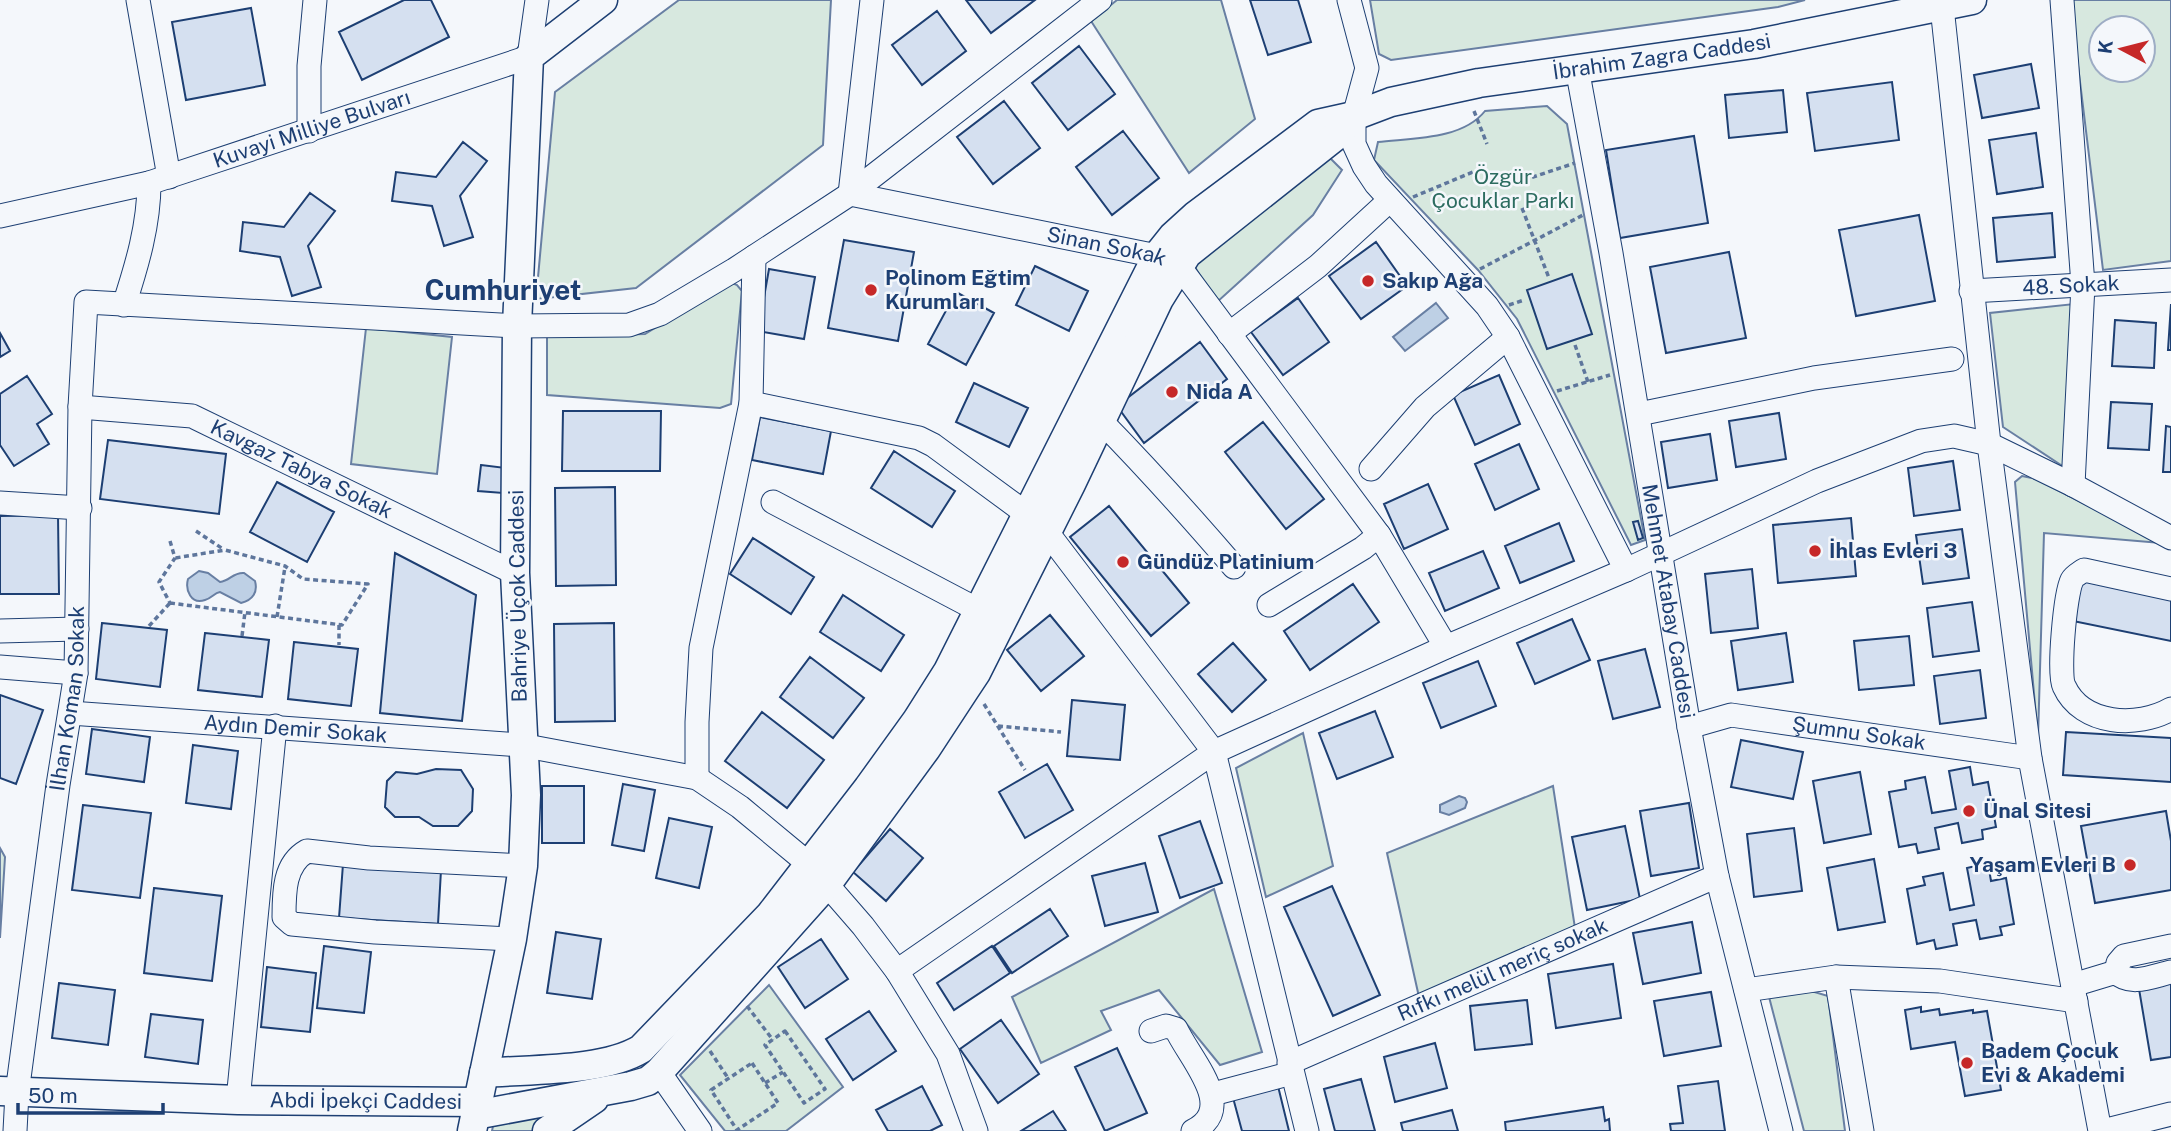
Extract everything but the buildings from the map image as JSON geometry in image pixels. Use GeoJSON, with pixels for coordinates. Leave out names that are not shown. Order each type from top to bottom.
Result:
{"type":"FeatureCollection","features":[{"type":"Feature","properties":{"kind":"main road","name":"Kuvayi Milliye Bulvarı"},"geometry":{"type":"LineString","coordinates":[[530,57],[603,0]]}},
{"type":"Feature","properties":{"kind":"main road","name":"İbrahim Zagra Caddesi"},"geometry":{"type":"LineString","coordinates":[[1168,261],[1173,236],[1195,216],[1318,124],[1429,93],[1577,68],[1754,44],[1940,3],[1972,0]]}},
{"type":"Feature","properties":{"kind":"main road","name":"Bahriye Üçok Caddesi"},"geometry":{"type":"LineString","coordinates":[[475,1116],[512,939],[523,866],[526,795],[515,573],[517,326],[530,57]]}},
{"type":"Feature","properties":{"kind":"main road"},"geometry":{"type":"LineString","coordinates":[[484,1073],[605,1064],[625,1059],[641,1049],[770,915],[819,875],[948,671],[980,611],[1101,421],[1159,299],[1168,261]]}},
{"type":"Feature","properties":{"kind":"main road"},"geometry":{"type":"LineString","coordinates":[[547,1131],[603,1093],[648,1081],[659,1072],[819,875],[926,749],[976,673],[1037,523],[1168,261]]}},
{"type":"Feature","properties":{"kind":"main road","name":"Abdi İpekçi Caddesi"},"geometry":{"type":"LineString","coordinates":[[9,1092],[238,1100],[475,1116],[603,1093]]}},
{"type":"Feature","properties":{"kind":"street"},"geometry":{"type":"LineString","coordinates":[[138,0],[159,180],[149,204],[140,253],[124,304],[517,326],[629,326],[660,314],[850,194],[1100,0]]}},
{"type":"Feature","properties":{"kind":"street"},"geometry":{"type":"LineString","coordinates":[[309,131],[309,66],[315,0]]}},
{"type":"Feature","properties":{"kind":"street"},"geometry":{"type":"LineString","coordinates":[[530,57],[537,0]]}},
{"type":"Feature","properties":{"kind":"street"},"geometry":{"type":"LineString","coordinates":[[850,194],[872,0]]}},
{"type":"Feature","properties":{"kind":"street"},"geometry":{"type":"LineString","coordinates":[[1349,0],[1367,68],[1354,116],[1354,144],[1370,175],[1487,306],[1508,337],[1626,570]]}},
{"type":"Feature","properties":{"kind":"street"},"geometry":{"type":"LineString","coordinates":[[2062,0],[2083,285],[2073,485]]}},
{"type":"Feature","properties":{"kind":"street"},"geometry":{"type":"LineString","coordinates":[[1940,3],[1989,444],[2029,758],[2102,1131],[2171,1114]]}},
{"type":"Feature","properties":{"kind":"street","name":"Kuvayi Milliye Bulvarı"},"geometry":{"type":"LineString","coordinates":[[0,216],[159,180],[530,57]]}},
{"type":"Feature","properties":{"kind":"street","name":"Mehmet Atabay Caddesi"},"geometry":{"type":"LineString","coordinates":[[1577,68],[1639,414],[1689,727],[1717,876],[1781,1131]]}},
{"type":"Feature","properties":{"kind":"street","name":"Sinan Sokak"},"geometry":{"type":"LineString","coordinates":[[850,194],[1168,261],[1229,334],[1379,535],[1446,648]]}},
{"type":"Feature","properties":{"kind":"street"},"geometry":{"type":"LineString","coordinates":[[1229,334],[1318,267],[1393,203]]}},
{"type":"Feature","properties":{"kind":"street"},"geometry":{"type":"LineString","coordinates":[[754,257],[751,402],[701,648],[697,778],[740,807],[819,875],[897,971],[948,1054],[976,1131]]}},
{"type":"Feature","properties":{"kind":"street","name":"48. Sokak"},"geometry":{"type":"LineString","coordinates":[[1971,290],[2171,279]]}},
{"type":"Feature","properties":{"kind":"street","name":"İlhan Koman Sokak"},"geometry":{"type":"LineString","coordinates":[[15,1131],[9,1092],[76,673],[80,508],[79,407],[86,302],[124,304]]}},
{"type":"Feature","properties":{"kind":"street"},"geometry":{"type":"LineString","coordinates":[[1371,469],[1425,407],[1508,337]]}},
{"type":"Feature","properties":{"kind":"street"},"geometry":{"type":"LineString","coordinates":[[1639,414],[1814,378],[1952,359]]}},
{"type":"Feature","properties":{"kind":"street"},"geometry":{"type":"LineString","coordinates":[[751,402],[919,438],[933,445],[1037,523],[1214,752],[1307,1131]]}},
{"type":"Feature","properties":{"kind":"street","name":"Kavgaz Tabya Sokak"},"geometry":{"type":"LineString","coordinates":[[79,407],[192,415],[515,573]]}},
{"type":"Feature","properties":{"kind":"street"},"geometry":{"type":"LineString","coordinates":[[1101,421],[1147,471],[1164,485],[1234,567]]}},
{"type":"Feature","properties":{"kind":"street"},"geometry":{"type":"LineString","coordinates":[[897,971],[1214,752],[1662,554],[1817,481],[1921,441],[1954,436],[1989,444],[2073,485],[2171,538]]}},
{"type":"Feature","properties":{"kind":"street"},"geometry":{"type":"LineString","coordinates":[[773,502],[980,611]]}},
{"type":"Feature","properties":{"kind":"street"},"geometry":{"type":"LineString","coordinates":[[0,503],[80,508]]}},
{"type":"Feature","properties":{"kind":"street"},"geometry":{"type":"LineString","coordinates":[[1269,605],[1363,548],[1379,535]]}},
{"type":"Feature","properties":{"kind":"street"},"geometry":{"type":"LineString","coordinates":[[2171,589],[2084,570],[2072,579],[2066,603],[2062,683],[2071,699],[2087,713],[2112,721],[2155,718],[2171,709]]}},
{"type":"Feature","properties":{"kind":"street"},"geometry":{"type":"LineString","coordinates":[[0,631],[77,629]]}},
{"type":"Feature","properties":{"kind":"street"},"geometry":{"type":"LineString","coordinates":[[0,667],[76,673]]}},
{"type":"Feature","properties":{"kind":"street","name":"Aydın Demir Sokak"},"geometry":{"type":"LineString","coordinates":[[70,713],[522,745],[697,778]]}},
{"type":"Feature","properties":{"kind":"street","name":"Şumnu Sokak"},"geometry":{"type":"LineString","coordinates":[[1689,727],[1731,715],[2029,758]]}},
{"type":"Feature","properties":{"kind":"street"},"geometry":{"type":"LineString","coordinates":[[238,1100],[275,726]]}},
{"type":"Feature","properties":{"kind":"street"},"geometry":{"type":"LineString","coordinates":[[512,939],[375,932],[292,924],[284,917],[284,894],[292,864],[307,851],[369,858],[523,866]]}},
{"type":"Feature","properties":{"kind":"street","name":"Rıfkı melül meriç sokak"},"geometry":{"type":"LineString","coordinates":[[1213,1094],[1290,1068],[1717,876]]}},
{"type":"Feature","properties":{"kind":"street"},"geometry":{"type":"LineString","coordinates":[[2116,972],[2118,963],[2124,956],[2171,946]]}},
{"type":"Feature","properties":{"kind":"street"},"geometry":{"type":"LineString","coordinates":[[1746,990],[1836,977],[1940,981],[2074,993],[2116,972]]}},
{"type":"Feature","properties":{"kind":"street"},"geometry":{"type":"LineString","coordinates":[[2116,972],[2123,979],[2132,981],[2171,972]]}},
{"type":"Feature","properties":{"kind":"street"},"geometry":{"type":"LineString","coordinates":[[1836,977],[1862,1131]]}},
{"type":"Feature","properties":{"kind":"street"},"geometry":{"type":"LineString","coordinates":[[1151,1031],[1166,1026],[1176,1030],[1213,1094],[1212,1115],[1205,1125],[1193,1131]]}},
{"type":"Feature","properties":{"kind":"street"},"geometry":{"type":"LineString","coordinates":[[659,1072],[700,1131]]}},
{"type":"Feature","properties":{"kind":"path"},"geometry":{"type":"LineString","coordinates":[[1474,111],[1487,144]]}},
{"type":"Feature","properties":{"kind":"path"},"geometry":{"type":"LineString","coordinates":[[1524,180],[1593,157]]}},
{"type":"Feature","properties":{"kind":"path"},"geometry":{"type":"LineString","coordinates":[[1393,203],[1472,172]]}},
{"type":"Feature","properties":{"kind":"path"},"geometry":{"type":"LineString","coordinates":[[1462,277],[1602,206]]}},
{"type":"Feature","properties":{"kind":"path"},"geometry":{"type":"LineString","coordinates":[[1522,208],[1549,278]]}},
{"type":"Feature","properties":{"kind":"path"},"geometry":{"type":"LineString","coordinates":[[1575,345],[1588,382]]}},
{"type":"Feature","properties":{"kind":"path"},"geometry":{"type":"LineString","coordinates":[[1538,397],[1631,369]]}},
{"type":"Feature","properties":{"kind":"path"},"geometry":{"type":"LineString","coordinates":[[170,603],[342,625],[368,584],[303,579],[285,566],[225,550],[196,531]]}},
{"type":"Feature","properties":{"kind":"path"},"geometry":{"type":"LineString","coordinates":[[170,541],[175,558]]}},
{"type":"Feature","properties":{"kind":"path"},"geometry":{"type":"LineString","coordinates":[[170,603],[159,582],[175,558],[225,550]]}},
{"type":"Feature","properties":{"kind":"path"},"geometry":{"type":"LineString","coordinates":[[277,617],[285,566]]}},
{"type":"Feature","properties":{"kind":"path"},"geometry":{"type":"LineString","coordinates":[[149,626],[170,603]]}},
{"type":"Feature","properties":{"kind":"path"},"geometry":{"type":"LineString","coordinates":[[242,636],[244,612]]}},
{"type":"Feature","properties":{"kind":"path"},"geometry":{"type":"LineString","coordinates":[[339,625],[339,645]]}},
{"type":"Feature","properties":{"kind":"path"},"geometry":{"type":"LineString","coordinates":[[964,691],[985,704],[1025,771]]}},
{"type":"Feature","properties":{"kind":"path"},"geometry":{"type":"LineString","coordinates":[[998,726],[1061,732]]}},
{"type":"Feature","properties":{"kind":"path"},"geometry":{"type":"LineString","coordinates":[[743,1002],[773,1040]]}},
{"type":"Feature","properties":{"kind":"path"},"geometry":{"type":"LineString","coordinates":[[785,1031],[825,1089],[804,1103],[765,1045],[773,1040],[785,1031]]}},
{"type":"Feature","properties":{"kind":"path"},"geometry":{"type":"LineString","coordinates":[[706,1045],[728,1079]]}},
{"type":"Feature","properties":{"kind":"path"},"geometry":{"type":"LineString","coordinates":[[752,1063],[765,1083],[778,1102],[737,1130],[711,1090],[752,1063]]}},
{"type":"Feature","properties":{"kind":"path"},"geometry":{"type":"LineString","coordinates":[[765,1083],[783,1072]]}},
{"type":"Feature","properties":{"kind":"path"},"geometry":{"type":"LineString","coordinates":[[716,1113],[723,1107]]}},
{"type":"Feature","properties":{"kind":"green space"},"geometry":{"type":"Polygon","coordinates":[[[679,0],[831,0],[823,145],[636,288],[536,299],[555,92],[679,0]]]}},
{"type":"Feature","properties":{"kind":"green space"},"geometry":{"type":"Polygon","coordinates":[[[1117,0],[1221,0],[1255,119],[1189,173],[1091,21],[1117,0]]]}},
{"type":"Feature","properties":{"kind":"green space"},"geometry":{"type":"Polygon","coordinates":[[[1370,0],[1805,0],[1778,7],[1391,60],[1379,54],[1370,0]]]}},
{"type":"Feature","properties":{"kind":"green space"},"geometry":{"type":"Polygon","coordinates":[[[2070,0],[2171,0],[2171,261],[2103,270],[2070,0]]]}},
{"type":"Feature","properties":{"kind":"green space","name":"Özgür Çocuklar Parkı"},"geometry":{"type":"Polygon","coordinates":[[[1547,106],[1567,124],[1645,540],[1631,545],[1517,319],[1478,270],[1374,160],[1378,142],[1450,132],[1463,128],[1485,111],[1547,106]]]}},
{"type":"Feature","properties":{"kind":"green space"},"geometry":{"type":"Polygon","coordinates":[[[1327,155],[1342,170],[1313,215],[1216,303],[1192,262],[1327,155]]]}},
{"type":"Feature","properties":{"kind":"green space"},"geometry":{"type":"Polygon","coordinates":[[[730,282],[742,291],[731,404],[720,408],[547,395],[547,337],[645,334],[730,282]]]}},
{"type":"Feature","properties":{"kind":"green space"},"geometry":{"type":"Polygon","coordinates":[[[2074,304],[2067,469],[2003,427],[1990,313],[2074,304]]]}},
{"type":"Feature","properties":{"kind":"green space"},"geometry":{"type":"Polygon","coordinates":[[[366,328],[452,337],[437,474],[351,464],[366,328]]]}},
{"type":"Feature","properties":{"kind":"green space"},"geometry":{"type":"Polygon","coordinates":[[[2022,476],[2036,479],[2161,543],[2044,533],[2038,738],[2015,482],[2022,476]]]}},
{"type":"Feature","properties":{"kind":"green space"},"geometry":{"type":"Polygon","coordinates":[[[1303,733],[1333,866],[1266,897],[1236,768],[1303,733]]]}},
{"type":"Feature","properties":{"kind":"green space"},"geometry":{"type":"Polygon","coordinates":[[[1553,786],[1575,928],[1419,997],[1387,853],[1553,786]]]}},
{"type":"Feature","properties":{"kind":"green space"},"geometry":{"type":"Polygon","coordinates":[[[0,848],[5,857],[0,938],[0,848]]]}},
{"type":"Feature","properties":{"kind":"green space"},"geometry":{"type":"Polygon","coordinates":[[[1214,889],[1262,1052],[1220,1065],[1159,990],[1101,1011],[1111,1030],[1041,1063],[1012,997],[1214,889]]]}},
{"type":"Feature","properties":{"kind":"green space"},"geometry":{"type":"Polygon","coordinates":[[[769,985],[843,1087],[786,1131],[725,1131],[680,1075],[769,985]]]}},
{"type":"Feature","properties":{"kind":"green space"},"geometry":{"type":"Polygon","coordinates":[[[1801,988],[1828,996],[1845,1131],[1804,1131],[1768,993],[1801,988]]]}},
{"type":"Feature","properties":{"kind":"green space"},"geometry":{"type":"Polygon","coordinates":[[[566,1110],[539,1131],[492,1131],[493,1126],[566,1110]]]}},
{"type":"Feature","properties":{"kind":"water"},"geometry":{"type":"Polygon","coordinates":[[[1436,303],[1448,318],[1405,351],[1393,337],[1436,303]]]}},
{"type":"Feature","properties":{"kind":"water"},"geometry":{"type":"Polygon","coordinates":[[[199,571],[208,573],[220,582],[244,573],[255,581],[255,592],[249,600],[241,603],[220,592],[205,600],[196,600],[190,596],[187,583],[188,579],[199,571]]]}},
{"type":"Feature","properties":{"kind":"water"},"geometry":{"type":"Polygon","coordinates":[[[1459,796],[1467,802],[1465,808],[1449,815],[1440,812],[1440,805],[1459,796]]]}},
{"type":"Feature","properties":{"kind":"place","name":"Sakıp Ağa"},"geometry":{"type":"Point","coordinates":[1368,281]}},
{"type":"Feature","properties":{"kind":"place","name":"Polinom Eğtim Kurumları"},"geometry":{"type":"Point","coordinates":[871,290]}},
{"type":"Feature","properties":{"kind":"place","name":"Nida A"},"geometry":{"type":"Point","coordinates":[1172,392]}},
{"type":"Feature","properties":{"kind":"place","name":"İhlas Evleri 3"},"geometry":{"type":"Point","coordinates":[1815,551]}},
{"type":"Feature","properties":{"kind":"place","name":"Gündüz Platinium"},"geometry":{"type":"Point","coordinates":[1123,562]}},
{"type":"Feature","properties":{"kind":"place","name":"Ünal Sitesi"},"geometry":{"type":"Point","coordinates":[1969,811]}},
{"type":"Feature","properties":{"kind":"place","name":"Yaşam Evleri B"},"geometry":{"type":"Point","coordinates":[2130,865]}},
{"type":"Feature","properties":{"kind":"place","name":"Badem Çocuk Evi & Akademi"},"geometry":{"type":"Point","coordinates":[1967,1063]}},
{"type":"Feature","properties":{"kind":"district","name":"Cumhuriyet"},"geometry":{"type":"Point","coordinates":[503,290]}}]}
